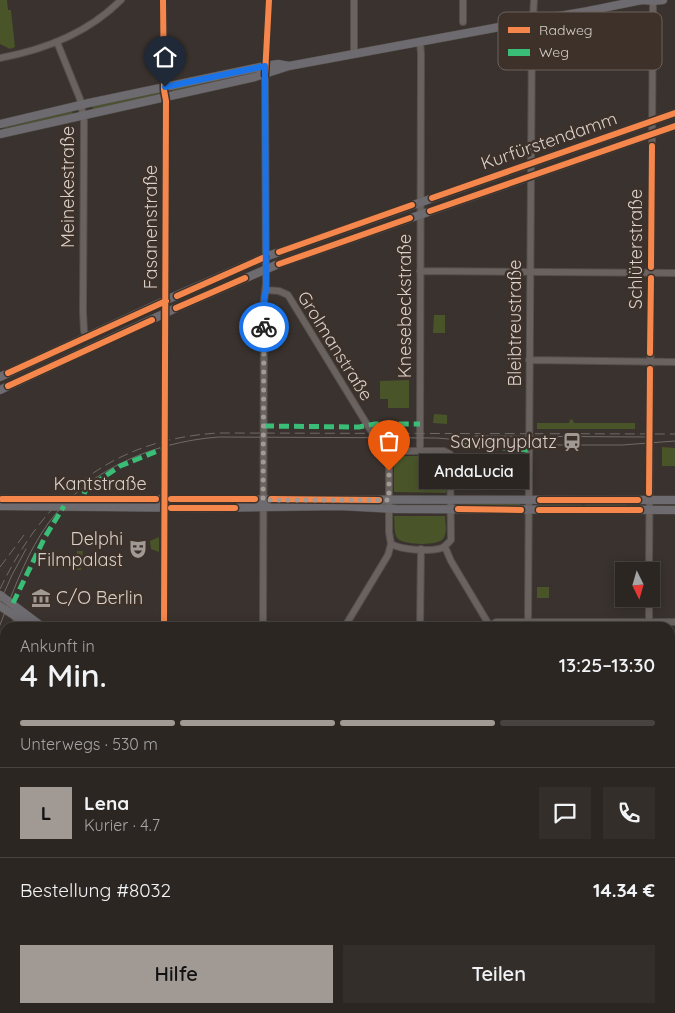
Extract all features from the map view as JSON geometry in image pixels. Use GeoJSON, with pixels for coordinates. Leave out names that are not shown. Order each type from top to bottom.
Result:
{"type":"FeatureCollection","features":[{"type":"Feature","properties":{"kind":"main road"},"geometry":{"type":"LineString","coordinates":[[582,12],[644,0],[663,0]]}},
{"type":"Feature","properties":{"kind":"main road"},"geometry":{"type":"LineString","coordinates":[[0,134],[265,74],[289,66],[498,27]]}},
{"type":"Feature","properties":{"kind":"main road"},"geometry":{"type":"LineString","coordinates":[[0,124],[265,66],[278,64],[289,66]]}},
{"type":"Feature","properties":{"kind":"main road","name":"Kurfürstendamm"},"geometry":{"type":"LineString","coordinates":[[0,377],[265,257],[675,113]]}},
{"type":"Feature","properties":{"kind":"main road","name":"Kurfürstendamm"},"geometry":{"type":"LineString","coordinates":[[0,390],[266,269],[675,126]]}},
{"type":"Feature","properties":{"kind":"main road","name":"Kantstraße"},"geometry":{"type":"LineString","coordinates":[[0,499],[165,499],[389,509],[675,510]]}},
{"type":"Feature","properties":{"kind":"main road","name":"Kantstraße"},"geometry":{"type":"LineString","coordinates":[[0,506],[165,507],[389,500],[675,500]]}},
{"type":"Feature","properties":{"kind":"main road"},"geometry":{"type":"LineString","coordinates":[[0,594],[36,622]]}},
{"type":"Feature","properties":{"kind":"main road"},"geometry":{"type":"LineString","coordinates":[[0,606],[24,622]]}},
{"type":"Feature","properties":{"kind":"street"},"geometry":{"type":"LineString","coordinates":[[0,58],[57,42],[86,27],[121,0]]}},
{"type":"Feature","properties":{"kind":"street"},"geometry":{"type":"LineString","coordinates":[[163,0],[165,87]]}},
{"type":"Feature","properties":{"kind":"street"},"geometry":{"type":"LineString","coordinates":[[263,622],[264,301],[266,290],[265,66],[269,0]]}},
{"type":"Feature","properties":{"kind":"street"},"geometry":{"type":"LineString","coordinates":[[354,0],[354,54]]}},
{"type":"Feature","properties":{"kind":"street"},"geometry":{"type":"LineString","coordinates":[[463,0],[463,22]]}},
{"type":"Feature","properties":{"kind":"street","name":"Meinekestraße"},"geometry":{"type":"LineString","coordinates":[[57,42],[81,105],[83,116],[84,326],[86,337]]}},
{"type":"Feature","properties":{"kind":"street","name":"Knesebeckstraße"},"geometry":{"type":"LineString","coordinates":[[420,42],[420,451]]}},
{"type":"Feature","properties":{"kind":"street","name":"Bleibtreustraße"},"geometry":{"type":"LineString","coordinates":[[528,622],[532,70]]}},
{"type":"Feature","properties":{"kind":"street","name":"Schlüterstraße"},"geometry":{"type":"LineString","coordinates":[[649,562],[652,70]]}},
{"type":"Feature","properties":{"kind":"street","name":"Fasanenstraße"},"geometry":{"type":"LineString","coordinates":[[164,622],[166,96]]}},
{"type":"Feature","properties":{"kind":"street"},"geometry":{"type":"LineString","coordinates":[[420,271],[675,272]]}},
{"type":"Feature","properties":{"kind":"street","name":"Grolmanstraße"},"geometry":{"type":"LineString","coordinates":[[266,290],[279,291],[288,296],[382,448],[390,454]]}},
{"type":"Feature","properties":{"kind":"street"},"geometry":{"type":"LineString","coordinates":[[529,360],[675,362]]}},
{"type":"Feature","properties":{"kind":"street"},"geometry":{"type":"LineString","coordinates":[[348,622],[388,555],[392,544],[389,532],[390,454],[394,451],[444,451],[450,454],[451,540],[440,549],[401,549],[392,544]]}},
{"type":"Feature","properties":{"kind":"street"},"geometry":{"type":"LineString","coordinates":[[445,546],[451,561],[487,622]]}},
{"type":"Feature","properties":{"kind":"street"},"geometry":{"type":"LineString","coordinates":[[420,549],[420,622]]}},
{"type":"Feature","properties":{"kind":"street"},"geometry":{"type":"LineString","coordinates":[[649,608],[649,622]]}},
{"type":"Feature","properties":{"kind":"street"},"geometry":{"type":"LineString","coordinates":[[16,622],[18,618]]}},
{"type":"Feature","properties":{"kind":"street"},"geometry":{"type":"LineString","coordinates":[[496,622],[528,622]]}},
{"type":"Feature","properties":{"kind":"green space"},"geometry":{"type":"Polygon","coordinates":[[[0,0],[7,0],[8,10],[11,10],[15,47],[10,49],[0,44],[0,0]]]}},
{"type":"Feature","properties":{"kind":"green space"},"geometry":{"type":"Polygon","coordinates":[[[253,71],[253,73],[172,92],[172,89],[253,71]]]}},
{"type":"Feature","properties":{"kind":"green space"},"geometry":{"type":"Polygon","coordinates":[[[159,92],[159,95],[93,110],[92,106],[159,92]]]}},
{"type":"Feature","properties":{"kind":"green space"},"geometry":{"type":"Polygon","coordinates":[[[72,111],[73,114],[3,129],[3,128],[72,111]]]}},
{"type":"Feature","properties":{"kind":"green space"},"geometry":{"type":"Polygon","coordinates":[[[434,315],[445,315],[445,333],[433,333],[434,315]]]}},
{"type":"Feature","properties":{"kind":"green space"},"geometry":{"type":"Polygon","coordinates":[[[409,380],[409,408],[388,408],[388,399],[380,399],[380,381],[409,380]]]}},
{"type":"Feature","properties":{"kind":"green space"},"geometry":{"type":"Polygon","coordinates":[[[434,414],[447,415],[447,424],[433,423],[434,414]]]}},
{"type":"Feature","properties":{"kind":"green space"},"geometry":{"type":"Polygon","coordinates":[[[572,419],[574,423],[635,423],[635,429],[537,429],[537,423],[569,423],[572,419]]]}},
{"type":"Feature","properties":{"kind":"green space"},"geometry":{"type":"Polygon","coordinates":[[[662,447],[675,448],[675,466],[662,466],[662,447]]]}},
{"type":"Feature","properties":{"kind":"green space"},"geometry":{"type":"Polygon","coordinates":[[[397,456],[437,456],[441,459],[447,472],[446,493],[394,492],[394,459],[397,456]]]}},
{"type":"Feature","properties":{"kind":"green space"},"geometry":{"type":"Polygon","coordinates":[[[460,503],[520,503],[520,506],[459,506],[460,503]]]}},
{"type":"Feature","properties":{"kind":"green space"},"geometry":{"type":"Polygon","coordinates":[[[539,503],[581,503],[581,506],[538,506],[539,503]]]}},
{"type":"Feature","properties":{"kind":"green space"},"geometry":{"type":"Polygon","coordinates":[[[585,503],[627,503],[627,507],[585,506],[585,503]]]}},
{"type":"Feature","properties":{"kind":"green space"},"geometry":{"type":"Polygon","coordinates":[[[394,516],[445,516],[445,536],[440,541],[434,543],[407,543],[398,539],[395,534],[394,516]]]}},
{"type":"Feature","properties":{"kind":"green space"},"geometry":{"type":"Polygon","coordinates":[[[159,537],[159,552],[151,549],[150,541],[159,537]]]}},
{"type":"Feature","properties":{"kind":"green space"},"geometry":{"type":"Polygon","coordinates":[[[77,551],[83,551],[81,570],[73,570],[74,563],[77,563],[77,551]]]}},
{"type":"Feature","properties":{"kind":"green space"},"geometry":{"type":"Polygon","coordinates":[[[537,587],[549,587],[549,598],[537,598],[537,587]]]}},
{"type":"Feature","properties":{"kind":"tram line"},"geometry":{"type":"LineString","coordinates":[[475,436],[648,437]]}},
{"type":"Feature","properties":{"kind":"tram line"},"geometry":{"type":"LineString","coordinates":[[1,622],[29,555],[41,534],[57,513],[75,494],[118,464],[167,446],[219,437],[437,438],[517,445],[622,445],[675,441]]}},
{"type":"Feature","properties":{"kind":"tram line"},"geometry":{"type":"LineString","coordinates":[[0,602],[26,549]]}},
{"type":"Feature","properties":{"kind":"railway"},"geometry":{"type":"LineString","coordinates":[[0,589],[18,556],[38,526],[61,500],[86,478],[115,460],[146,447],[181,438],[219,433],[675,434]]}},
{"type":"Feature","properties":{"kind":"railway"},"geometry":{"type":"LineString","coordinates":[[0,567],[27,531]]}},
{"type":"Feature","properties":{"kind":"marked path"},"geometry":{"type":"LineString","coordinates":[[264,426],[359,427],[375,424],[420,424]]}},
{"type":"Feature","properties":{"kind":"marked path"},"geometry":{"type":"LineString","coordinates":[[458,445],[529,450]]}},
{"type":"Feature","properties":{"kind":"marked path"},"geometry":{"type":"LineString","coordinates":[[84,494],[86,489],[120,466],[165,448]]}},
{"type":"Feature","properties":{"kind":"marked path"},"geometry":{"type":"LineString","coordinates":[[13,603],[45,537],[64,506]]}},
{"type":"Feature","properties":{"kind":"cycle path"},"geometry":{"type":"LineString","coordinates":[[163,0],[164,90],[166,101],[164,622]]}},
{"type":"Feature","properties":{"kind":"cycle path"},"geometry":{"type":"LineString","coordinates":[[265,75],[269,0]]}},
{"type":"Feature","properties":{"kind":"cycle path"},"geometry":{"type":"LineString","coordinates":[[432,198],[675,113]]}},
{"type":"Feature","properties":{"kind":"cycle path"},"geometry":{"type":"LineString","coordinates":[[430,211],[675,126]]}},
{"type":"Feature","properties":{"kind":"cycle path"},"geometry":{"type":"LineString","coordinates":[[651,267],[652,146]]}},
{"type":"Feature","properties":{"kind":"cycle path"},"geometry":{"type":"LineString","coordinates":[[279,252],[412,205]]}},
{"type":"Feature","properties":{"kind":"cycle path"},"geometry":{"type":"LineString","coordinates":[[279,264],[410,218]]}},
{"type":"Feature","properties":{"kind":"cycle path"},"geometry":{"type":"LineString","coordinates":[[177,296],[265,257]]}},
{"type":"Feature","properties":{"kind":"cycle path"},"geometry":{"type":"LineString","coordinates":[[176,308],[245,278]]}},
{"type":"Feature","properties":{"kind":"cycle path"},"geometry":{"type":"LineString","coordinates":[[650,353],[651,278]]}},
{"type":"Feature","properties":{"kind":"cycle path"},"geometry":{"type":"LineString","coordinates":[[8,373],[166,301]]}},
{"type":"Feature","properties":{"kind":"cycle path"},"geometry":{"type":"LineString","coordinates":[[8,386],[152,320]]}},
{"type":"Feature","properties":{"kind":"cycle path"},"geometry":{"type":"LineString","coordinates":[[649,493],[650,369]]}},
{"type":"Feature","properties":{"kind":"cycle path"},"geometry":{"type":"LineString","coordinates":[[2,499],[156,499]]}},
{"type":"Feature","properties":{"kind":"cycle path"},"geometry":{"type":"LineString","coordinates":[[171,499],[255,499]]}},
{"type":"Feature","properties":{"kind":"cycle path"},"geometry":{"type":"LineString","coordinates":[[271,499],[379,500]]}},
{"type":"Feature","properties":{"kind":"cycle path"},"geometry":{"type":"LineString","coordinates":[[540,500],[638,500]]}},
{"type":"Feature","properties":{"kind":"cycle path"},"geometry":{"type":"LineString","coordinates":[[171,508],[235,508]]}},
{"type":"Feature","properties":{"kind":"cycle path"},"geometry":{"type":"LineString","coordinates":[[458,509],[521,510]]}},
{"type":"Feature","properties":{"kind":"cycle path"},"geometry":{"type":"LineString","coordinates":[[539,510],[640,510]]}},
{"type":"Feature","properties":{"kind":"way so far"},"geometry":{"type":"LineString","coordinates":[[264,327],[263,500],[389,500],[389,471]]}},
{"type":"Feature","properties":{"kind":"place","name":"Savignyplatz"},"geometry":{"type":"Point","coordinates":[572,442]}},
{"type":"Feature","properties":{"kind":"place","name":"AndaLucia"},"geometry":{"type":"Point","coordinates":[389,471]}},
{"type":"Feature","properties":{"kind":"place","name":"Delphi Filmpalast"},"geometry":{"type":"Point","coordinates":[138,549]}},
{"type":"Feature","properties":{"kind":"place","name":"C/O Berlin"},"geometry":{"type":"Point","coordinates":[41,598]}},
{"type":"Feature","properties":{"kind":"route"},"geometry":{"type":"LineString","coordinates":[[165,87],[265,66],[266,290],[264,327]]}}]}
